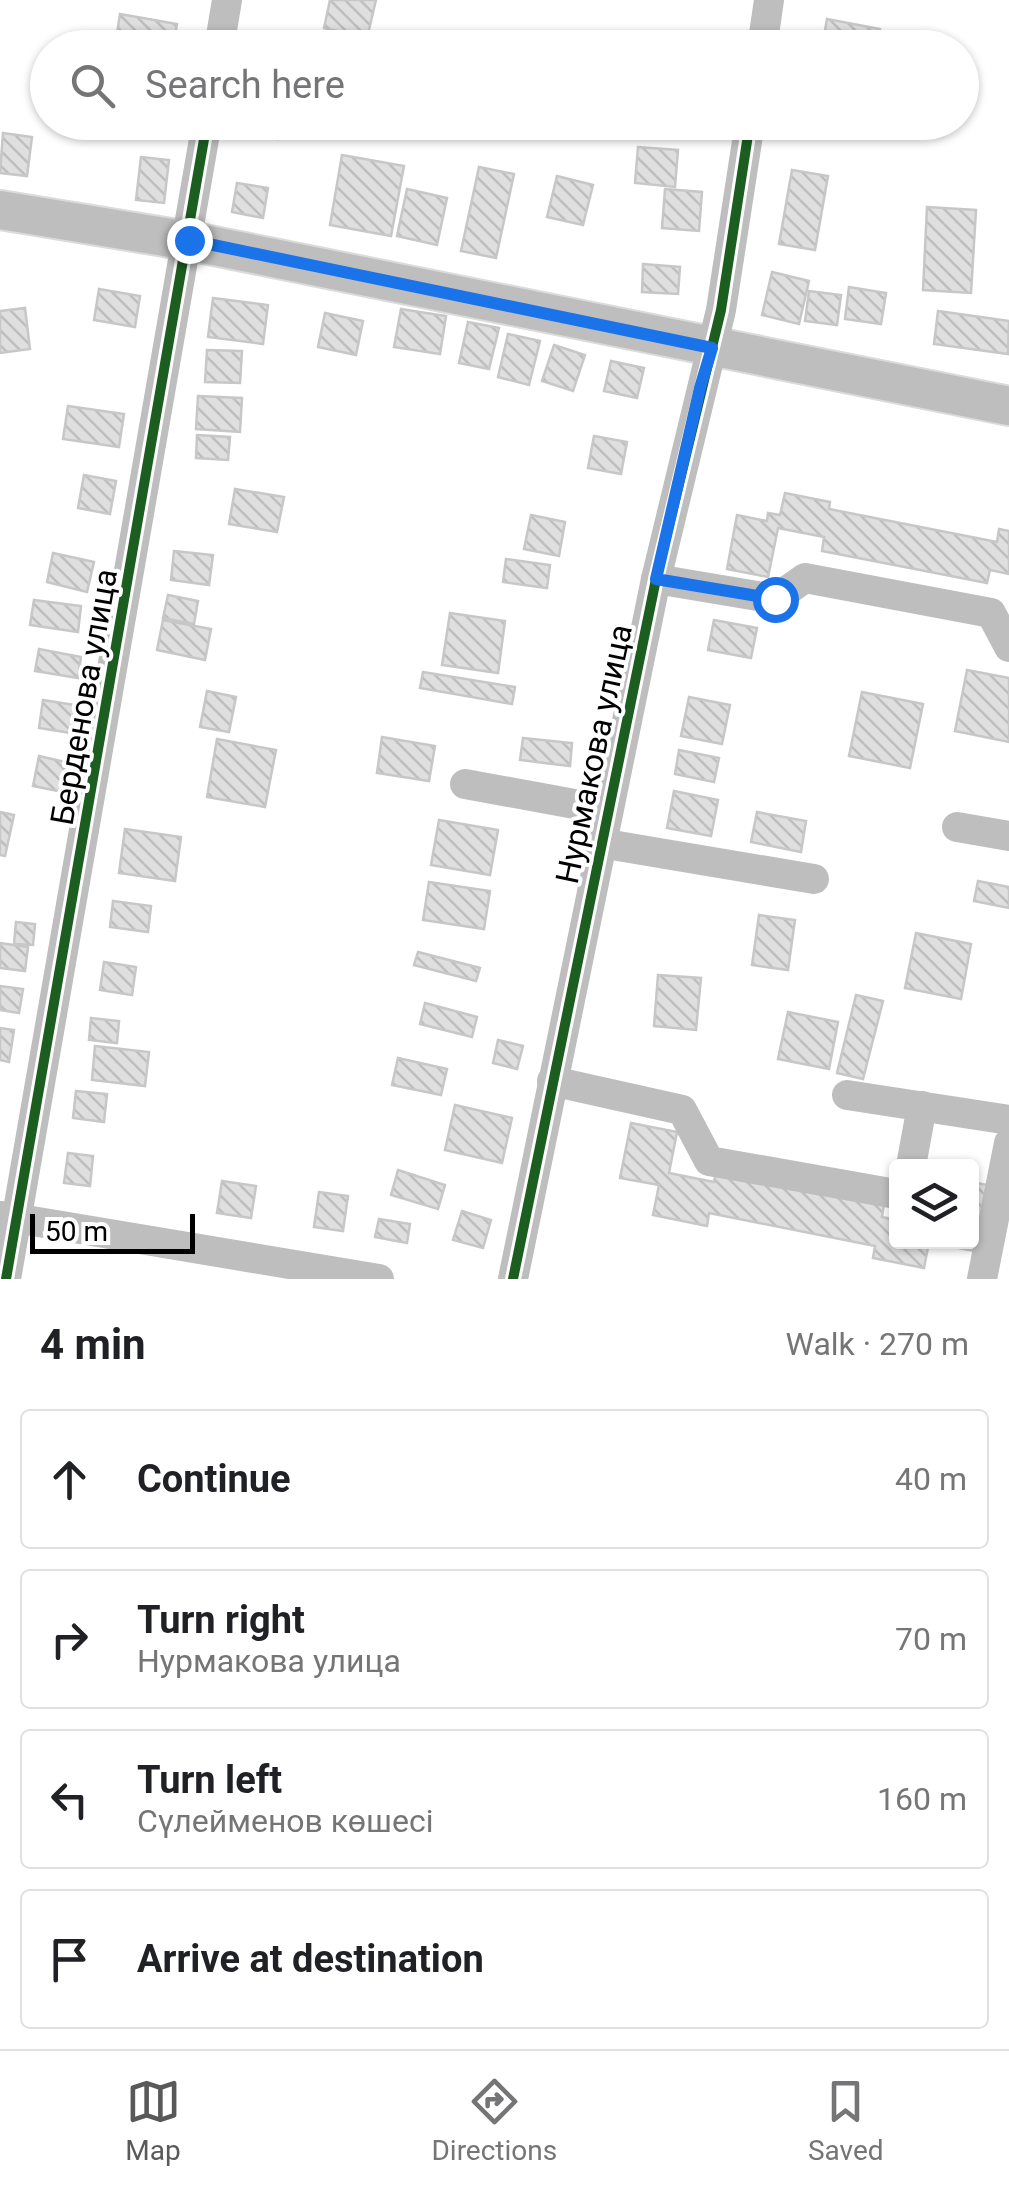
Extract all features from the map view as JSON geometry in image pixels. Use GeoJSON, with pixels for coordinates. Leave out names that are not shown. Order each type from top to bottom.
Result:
{"type":"FeatureCollection","features":[{"type":"Feature","properties":{"kind":"main road"},"geometry":{"type":"LineString","coordinates":[[0,210],[189,240],[1009,406]]}},
{"type":"Feature","properties":{"kind":"street"},"geometry":{"type":"LineString","coordinates":[[222,30],[227,0]]}},
{"type":"Feature","properties":{"kind":"street"},"geometry":{"type":"LineString","coordinates":[[765,30],[769,0]]}},
{"type":"Feature","properties":{"kind":"street","name":"Берденова улица"},"geometry":{"type":"LineString","coordinates":[[6,1279],[9,1217],[205,140]]}},
{"type":"Feature","properties":{"kind":"street","name":"Нурмакова улица"},"geometry":{"type":"LineString","coordinates":[[513,1279],[606,810],[712,348],[747,140]]}},
{"type":"Feature","properties":{"kind":"street"},"geometry":{"type":"LineString","coordinates":[[656,579],[775,599],[805,578],[991,613],[1009,647]]}},
{"type":"Feature","properties":{"kind":"street"},"geometry":{"type":"LineString","coordinates":[[465,784],[606,810]]}},
{"type":"Feature","properties":{"kind":"street"},"geometry":{"type":"LineString","coordinates":[[957,826],[1009,836]]}},
{"type":"Feature","properties":{"kind":"street"},"geometry":{"type":"LineString","coordinates":[[600,843],[814,878]]}},
{"type":"Feature","properties":{"kind":"street"},"geometry":{"type":"LineString","coordinates":[[552,1082],[682,1110],[709,1161],[889,1193]]}},
{"type":"Feature","properties":{"kind":"street"},"geometry":{"type":"LineString","coordinates":[[847,1095],[1009,1120]]}},
{"type":"Feature","properties":{"kind":"street"},"geometry":{"type":"LineString","coordinates":[[912,1159],[922,1106]]}},
{"type":"Feature","properties":{"kind":"street"},"geometry":{"type":"LineString","coordinates":[[982,1279],[1001,1227],[1009,1143]]}},
{"type":"Feature","properties":{"kind":"street"},"geometry":{"type":"LineString","coordinates":[[9,1217],[379,1279]]}},
{"type":"Feature","properties":{"kind":"building"},"geometry":{"type":"Polygon","coordinates":[[[330,0],[376,0],[369,30],[324,28],[330,0]]]}},
{"type":"Feature","properties":{"kind":"building"},"geometry":{"type":"Polygon","coordinates":[[[120,14],[177,24],[176,30],[118,30],[120,14]]]}},
{"type":"Feature","properties":{"kind":"building"},"geometry":{"type":"Polygon","coordinates":[[[827,19],[880,29],[880,30],[825,30],[827,19]]]}},
{"type":"Feature","properties":{"kind":"building"},"geometry":{"type":"Polygon","coordinates":[[[3,133],[30,137],[27,176],[0,173],[3,133]]]}},
{"type":"Feature","properties":{"kind":"building"},"geometry":{"type":"Polygon","coordinates":[[[638,147],[678,150],[675,187],[635,183],[638,147]]]}},
{"type":"Feature","properties":{"kind":"building"},"geometry":{"type":"Polygon","coordinates":[[[342,155],[404,166],[391,236],[330,225],[342,155]]]}},
{"type":"Feature","properties":{"kind":"building"},"geometry":{"type":"Polygon","coordinates":[[[141,157],[169,160],[164,203],[136,200],[141,157]]]}},
{"type":"Feature","properties":{"kind":"building"},"geometry":{"type":"Polygon","coordinates":[[[479,167],[514,174],[496,258],[461,251],[479,167]]]}},
{"type":"Feature","properties":{"kind":"building"},"geometry":{"type":"Polygon","coordinates":[[[792,170],[828,176],[815,250],[779,244],[792,170]]]}},
{"type":"Feature","properties":{"kind":"building"},"geometry":{"type":"Polygon","coordinates":[[[557,176],[593,185],[583,225],[547,217],[557,176]]]}},
{"type":"Feature","properties":{"kind":"building"},"geometry":{"type":"Polygon","coordinates":[[[237,183],[268,188],[263,218],[232,212],[237,183]]]}},
{"type":"Feature","properties":{"kind":"building"},"geometry":{"type":"Polygon","coordinates":[[[407,189],[447,198],[437,245],[397,236],[407,189]]]}},
{"type":"Feature","properties":{"kind":"building"},"geometry":{"type":"Polygon","coordinates":[[[665,189],[702,192],[699,231],[662,228],[665,189]]]}},
{"type":"Feature","properties":{"kind":"building"},"geometry":{"type":"Polygon","coordinates":[[[927,207],[976,210],[971,293],[923,290],[927,207]]]}},
{"type":"Feature","properties":{"kind":"building"},"geometry":{"type":"Polygon","coordinates":[[[643,264],[680,267],[678,294],[642,292],[643,264]]]}},
{"type":"Feature","properties":{"kind":"building"},"geometry":{"type":"Polygon","coordinates":[[[772,272],[809,281],[799,324],[762,315],[772,272]]]}},
{"type":"Feature","properties":{"kind":"building"},"geometry":{"type":"Polygon","coordinates":[[[849,287],[886,293],[881,324],[845,319],[849,287]]]}},
{"type":"Feature","properties":{"kind":"building"},"geometry":{"type":"Polygon","coordinates":[[[99,289],[140,296],[135,327],[94,320],[99,289]]]}},
{"type":"Feature","properties":{"kind":"building"},"geometry":{"type":"Polygon","coordinates":[[[809,291],[841,295],[837,325],[805,321],[809,291]]]}},
{"type":"Feature","properties":{"kind":"building"},"geometry":{"type":"Polygon","coordinates":[[[213,298],[268,305],[263,344],[208,337],[213,298]]]}},
{"type":"Feature","properties":{"kind":"building"},"geometry":{"type":"Polygon","coordinates":[[[25,308],[30,349],[0,353],[0,311],[25,308]]]}},
{"type":"Feature","properties":{"kind":"building"},"geometry":{"type":"Polygon","coordinates":[[[401,309],[446,316],[440,354],[394,347],[401,309]]]}},
{"type":"Feature","properties":{"kind":"building"},"geometry":{"type":"Polygon","coordinates":[[[938,311],[1009,321],[1008,354],[934,344],[938,311]]]}},
{"type":"Feature","properties":{"kind":"building"},"geometry":{"type":"Polygon","coordinates":[[[325,313],[363,321],[356,355],[318,347],[325,313]]]}},
{"type":"Feature","properties":{"kind":"building"},"geometry":{"type":"Polygon","coordinates":[[[468,322],[499,328],[489,369],[459,363],[468,322]]]}},
{"type":"Feature","properties":{"kind":"building"},"geometry":{"type":"Polygon","coordinates":[[[508,334],[540,341],[529,385],[498,377],[508,334]]]}},
{"type":"Feature","properties":{"kind":"building"},"geometry":{"type":"Polygon","coordinates":[[[554,345],[585,355],[573,391],[542,381],[554,345]]]}},
{"type":"Feature","properties":{"kind":"building"},"geometry":{"type":"Polygon","coordinates":[[[207,350],[242,351],[240,383],[205,382],[207,350]]]}},
{"type":"Feature","properties":{"kind":"building"},"geometry":{"type":"Polygon","coordinates":[[[611,361],[644,368],[637,398],[604,391],[611,361]]]}},
{"type":"Feature","properties":{"kind":"building"},"geometry":{"type":"Polygon","coordinates":[[[198,396],[242,398],[240,432],[196,429],[198,396]]]}},
{"type":"Feature","properties":{"kind":"building"},"geometry":{"type":"Polygon","coordinates":[[[68,406],[124,414],[119,447],[63,439],[68,406]]]}},
{"type":"Feature","properties":{"kind":"building"},"geometry":{"type":"Polygon","coordinates":[[[197,435],[230,437],[228,460],[196,458],[197,435]]]}},
{"type":"Feature","properties":{"kind":"building"},"geometry":{"type":"Polygon","coordinates":[[[594,436],[627,442],[621,474],[588,468],[594,436]]]}},
{"type":"Feature","properties":{"kind":"building"},"geometry":{"type":"Polygon","coordinates":[[[84,475],[116,481],[110,514],[78,508],[84,475]]]}},
{"type":"Feature","properties":{"kind":"building"},"geometry":{"type":"Polygon","coordinates":[[[235,489],[284,497],[277,532],[229,524],[235,489]]]}},
{"type":"Feature","properties":{"kind":"building"},"geometry":{"type":"Polygon","coordinates":[[[785,493],[830,502],[829,509],[997,542],[999,529],[1009,531],[1009,574],[990,570],[987,583],[822,551],[824,537],[778,528],[768,577],[727,569],[737,515],[767,521],[768,513],[780,515],[785,493]]]}},
{"type":"Feature","properties":{"kind":"building"},"geometry":{"type":"Polygon","coordinates":[[[531,515],[565,522],[559,556],[524,549],[531,515]]]}},
{"type":"Feature","properties":{"kind":"building"},"geometry":{"type":"Polygon","coordinates":[[[174,551],[213,555],[209,585],[171,580],[174,551]]]}},
{"type":"Feature","properties":{"kind":"building"},"geometry":{"type":"Polygon","coordinates":[[[53,553],[94,562],[87,592],[47,582],[53,553]]]}},
{"type":"Feature","properties":{"kind":"building"},"geometry":{"type":"Polygon","coordinates":[[[506,559],[550,565],[547,588],[503,582],[506,559]]]}},
{"type":"Feature","properties":{"kind":"building"},"geometry":{"type":"Polygon","coordinates":[[[168,595],[198,601],[194,624],[163,618],[168,595]]]}},
{"type":"Feature","properties":{"kind":"building"},"geometry":{"type":"Polygon","coordinates":[[[34,600],[81,606],[78,632],[30,625],[34,600]]]}},
{"type":"Feature","properties":{"kind":"building"},"geometry":{"type":"Polygon","coordinates":[[[450,613],[505,621],[498,673],[442,665],[450,613]]]}},
{"type":"Feature","properties":{"kind":"building"},"geometry":{"type":"Polygon","coordinates":[[[163,620],[211,629],[205,660],[157,650],[163,620]]]}},
{"type":"Feature","properties":{"kind":"building"},"geometry":{"type":"Polygon","coordinates":[[[714,620],[757,628],[751,658],[708,650],[714,620]]]}},
{"type":"Feature","properties":{"kind":"building"},"geometry":{"type":"Polygon","coordinates":[[[39,649],[81,657],[78,678],[35,671],[39,649]]]}},
{"type":"Feature","properties":{"kind":"building"},"geometry":{"type":"Polygon","coordinates":[[[967,670],[1009,678],[1009,742],[955,731],[967,670]]]}},
{"type":"Feature","properties":{"kind":"building"},"geometry":{"type":"Polygon","coordinates":[[[423,672],[515,687],[512,704],[420,688],[423,672]]]}},
{"type":"Feature","properties":{"kind":"building"},"geometry":{"type":"Polygon","coordinates":[[[207,691],[236,697],[229,732],[200,727],[207,691]]]}},
{"type":"Feature","properties":{"kind":"building"},"geometry":{"type":"Polygon","coordinates":[[[862,692],[923,704],[910,768],[849,756],[862,692]]]}},
{"type":"Feature","properties":{"kind":"building"},"geometry":{"type":"Polygon","coordinates":[[[689,697],[730,705],[722,744],[681,736],[689,697]]]}},
{"type":"Feature","properties":{"kind":"building"},"geometry":{"type":"Polygon","coordinates":[[[43,700],[75,705],[71,733],[39,728],[43,700]]]}},
{"type":"Feature","properties":{"kind":"building"},"geometry":{"type":"Polygon","coordinates":[[[382,737],[435,746],[429,781],[377,773],[382,737]]]}},
{"type":"Feature","properties":{"kind":"building"},"geometry":{"type":"Polygon","coordinates":[[[523,738],[572,743],[570,766],[520,760],[523,738]]]}},
{"type":"Feature","properties":{"kind":"building"},"geometry":{"type":"Polygon","coordinates":[[[217,739],[276,750],[265,807],[207,797],[217,739]]]}},
{"type":"Feature","properties":{"kind":"building"},"geometry":{"type":"Polygon","coordinates":[[[679,750],[719,758],[714,782],[675,774],[679,750]]]}},
{"type":"Feature","properties":{"kind":"building"},"geometry":{"type":"Polygon","coordinates":[[[39,756],[69,763],[63,792],[33,786],[39,756]]]}},
{"type":"Feature","properties":{"kind":"building"},"geometry":{"type":"Polygon","coordinates":[[[674,791],[718,800],[711,836],[667,828],[674,791]]]}},
{"type":"Feature","properties":{"kind":"building"},"geometry":{"type":"Polygon","coordinates":[[[0,812],[14,815],[5,856],[0,855],[0,812]]]}},
{"type":"Feature","properties":{"kind":"building"},"geometry":{"type":"Polygon","coordinates":[[[757,812],[806,821],[801,852],[751,842],[757,812]]]}},
{"type":"Feature","properties":{"kind":"building"},"geometry":{"type":"Polygon","coordinates":[[[439,820],[498,830],[490,875],[431,865],[439,820]]]}},
{"type":"Feature","properties":{"kind":"building"},"geometry":{"type":"Polygon","coordinates":[[[125,829],[181,837],[175,881],[119,873],[125,829]]]}},
{"type":"Feature","properties":{"kind":"building"},"geometry":{"type":"Polygon","coordinates":[[[978,881],[1009,887],[1009,908],[974,901],[978,881]]]}},
{"type":"Feature","properties":{"kind":"building"},"geometry":{"type":"Polygon","coordinates":[[[429,882],[490,891],[484,929],[423,920],[429,882]]]}},
{"type":"Feature","properties":{"kind":"building"},"geometry":{"type":"Polygon","coordinates":[[[113,901],[151,906],[148,932],[110,927],[113,901]]]}},
{"type":"Feature","properties":{"kind":"building"},"geometry":{"type":"Polygon","coordinates":[[[759,915],[795,920],[788,970],[752,965],[759,915]]]}},
{"type":"Feature","properties":{"kind":"building"},"geometry":{"type":"Polygon","coordinates":[[[16,922],[35,924],[33,945],[14,944],[16,922]]]}},
{"type":"Feature","properties":{"kind":"building"},"geometry":{"type":"Polygon","coordinates":[[[916,933],[971,944],[961,999],[905,988],[916,933]]]}},
{"type":"Feature","properties":{"kind":"building"},"geometry":{"type":"Polygon","coordinates":[[[0,943],[28,947],[25,971],[0,968],[0,943]]]}},
{"type":"Feature","properties":{"kind":"building"},"geometry":{"type":"Polygon","coordinates":[[[418,952],[480,968],[476,981],[414,965],[418,952]]]}},
{"type":"Feature","properties":{"kind":"building"},"geometry":{"type":"Polygon","coordinates":[[[104,962],[136,967],[132,995],[100,990],[104,962]]]}},
{"type":"Feature","properties":{"kind":"building"},"geometry":{"type":"Polygon","coordinates":[[[658,975],[701,978],[696,1030],[654,1026],[658,975]]]}},
{"type":"Feature","properties":{"kind":"building"},"geometry":{"type":"Polygon","coordinates":[[[0,986],[23,989],[19,1013],[0,1010],[0,986]]]}},
{"type":"Feature","properties":{"kind":"building"},"geometry":{"type":"Polygon","coordinates":[[[856,995],[883,1001],[863,1079],[837,1073],[856,995]]]}},
{"type":"Feature","properties":{"kind":"building"},"geometry":{"type":"Polygon","coordinates":[[[425,1003],[477,1017],[472,1037],[420,1024],[425,1003]]]}},
{"type":"Feature","properties":{"kind":"building"},"geometry":{"type":"Polygon","coordinates":[[[788,1012],[838,1022],[829,1069],[778,1059],[788,1012]]]}},
{"type":"Feature","properties":{"kind":"building"},"geometry":{"type":"Polygon","coordinates":[[[91,1018],[119,1021],[117,1043],[89,1040],[91,1018]]]}},
{"type":"Feature","properties":{"kind":"building"},"geometry":{"type":"Polygon","coordinates":[[[0,1028],[14,1030],[9,1062],[0,1060],[0,1028]]]}},
{"type":"Feature","properties":{"kind":"building"},"geometry":{"type":"Polygon","coordinates":[[[498,1040],[523,1046],[517,1069],[493,1063],[498,1040]]]}},
{"type":"Feature","properties":{"kind":"building"},"geometry":{"type":"Polygon","coordinates":[[[95,1046],[149,1052],[145,1086],[92,1080],[95,1046]]]}},
{"type":"Feature","properties":{"kind":"building"},"geometry":{"type":"Polygon","coordinates":[[[398,1058],[447,1069],[441,1095],[392,1085],[398,1058]]]}},
{"type":"Feature","properties":{"kind":"building"},"geometry":{"type":"Polygon","coordinates":[[[76,1091],[107,1094],[104,1122],[73,1118],[76,1091]]]}},
{"type":"Feature","properties":{"kind":"building"},"geometry":{"type":"Polygon","coordinates":[[[455,1105],[512,1118],[502,1163],[445,1150],[455,1105]]]}},
{"type":"Feature","properties":{"kind":"building"},"geometry":{"type":"Polygon","coordinates":[[[631,1123],[677,1132],[669,1173],[714,1182],[716,1172],[884,1204],[882,1217],[889,1218],[889,1249],[928,1249],[924,1268],[873,1258],[875,1246],[709,1213],[707,1226],[653,1215],[659,1185],[620,1178],[631,1123]]]}},
{"type":"Feature","properties":{"kind":"building"},"geometry":{"type":"Polygon","coordinates":[[[68,1153],[93,1156],[90,1186],[64,1183],[68,1153]]]}},
{"type":"Feature","properties":{"kind":"building"},"geometry":{"type":"Polygon","coordinates":[[[398,1170],[445,1185],[438,1209],[391,1195],[398,1170]]]}},
{"type":"Feature","properties":{"kind":"building"},"geometry":{"type":"Polygon","coordinates":[[[222,1181],[256,1186],[251,1218],[217,1213],[222,1181]]]}},
{"type":"Feature","properties":{"kind":"building"},"geometry":{"type":"Polygon","coordinates":[[[979,1183],[987,1185],[979,1226],[979,1183]]]}},
{"type":"Feature","properties":{"kind":"building"},"geometry":{"type":"Polygon","coordinates":[[[319,1192],[348,1196],[343,1231],[314,1227],[319,1192]]]}},
{"type":"Feature","properties":{"kind":"building"},"geometry":{"type":"Polygon","coordinates":[[[462,1211],[491,1220],[483,1248],[453,1240],[462,1211]]]}},
{"type":"Feature","properties":{"kind":"building"},"geometry":{"type":"Polygon","coordinates":[[[379,1219],[410,1224],[407,1243],[375,1237],[379,1219]]]}},
{"type":"Feature","properties":{"kind":"cycle path"},"geometry":{"type":"LineString","coordinates":[[6,1279],[204,140]]}},
{"type":"Feature","properties":{"kind":"cycle path"},"geometry":{"type":"LineString","coordinates":[[513,1279],[656,579],[721,310],[747,140]]}},
{"type":"Feature","properties":{"kind":"route"},"geometry":{"type":"LineString","coordinates":[[189,240],[712,348],[656,579],[775,599]]}}]}
